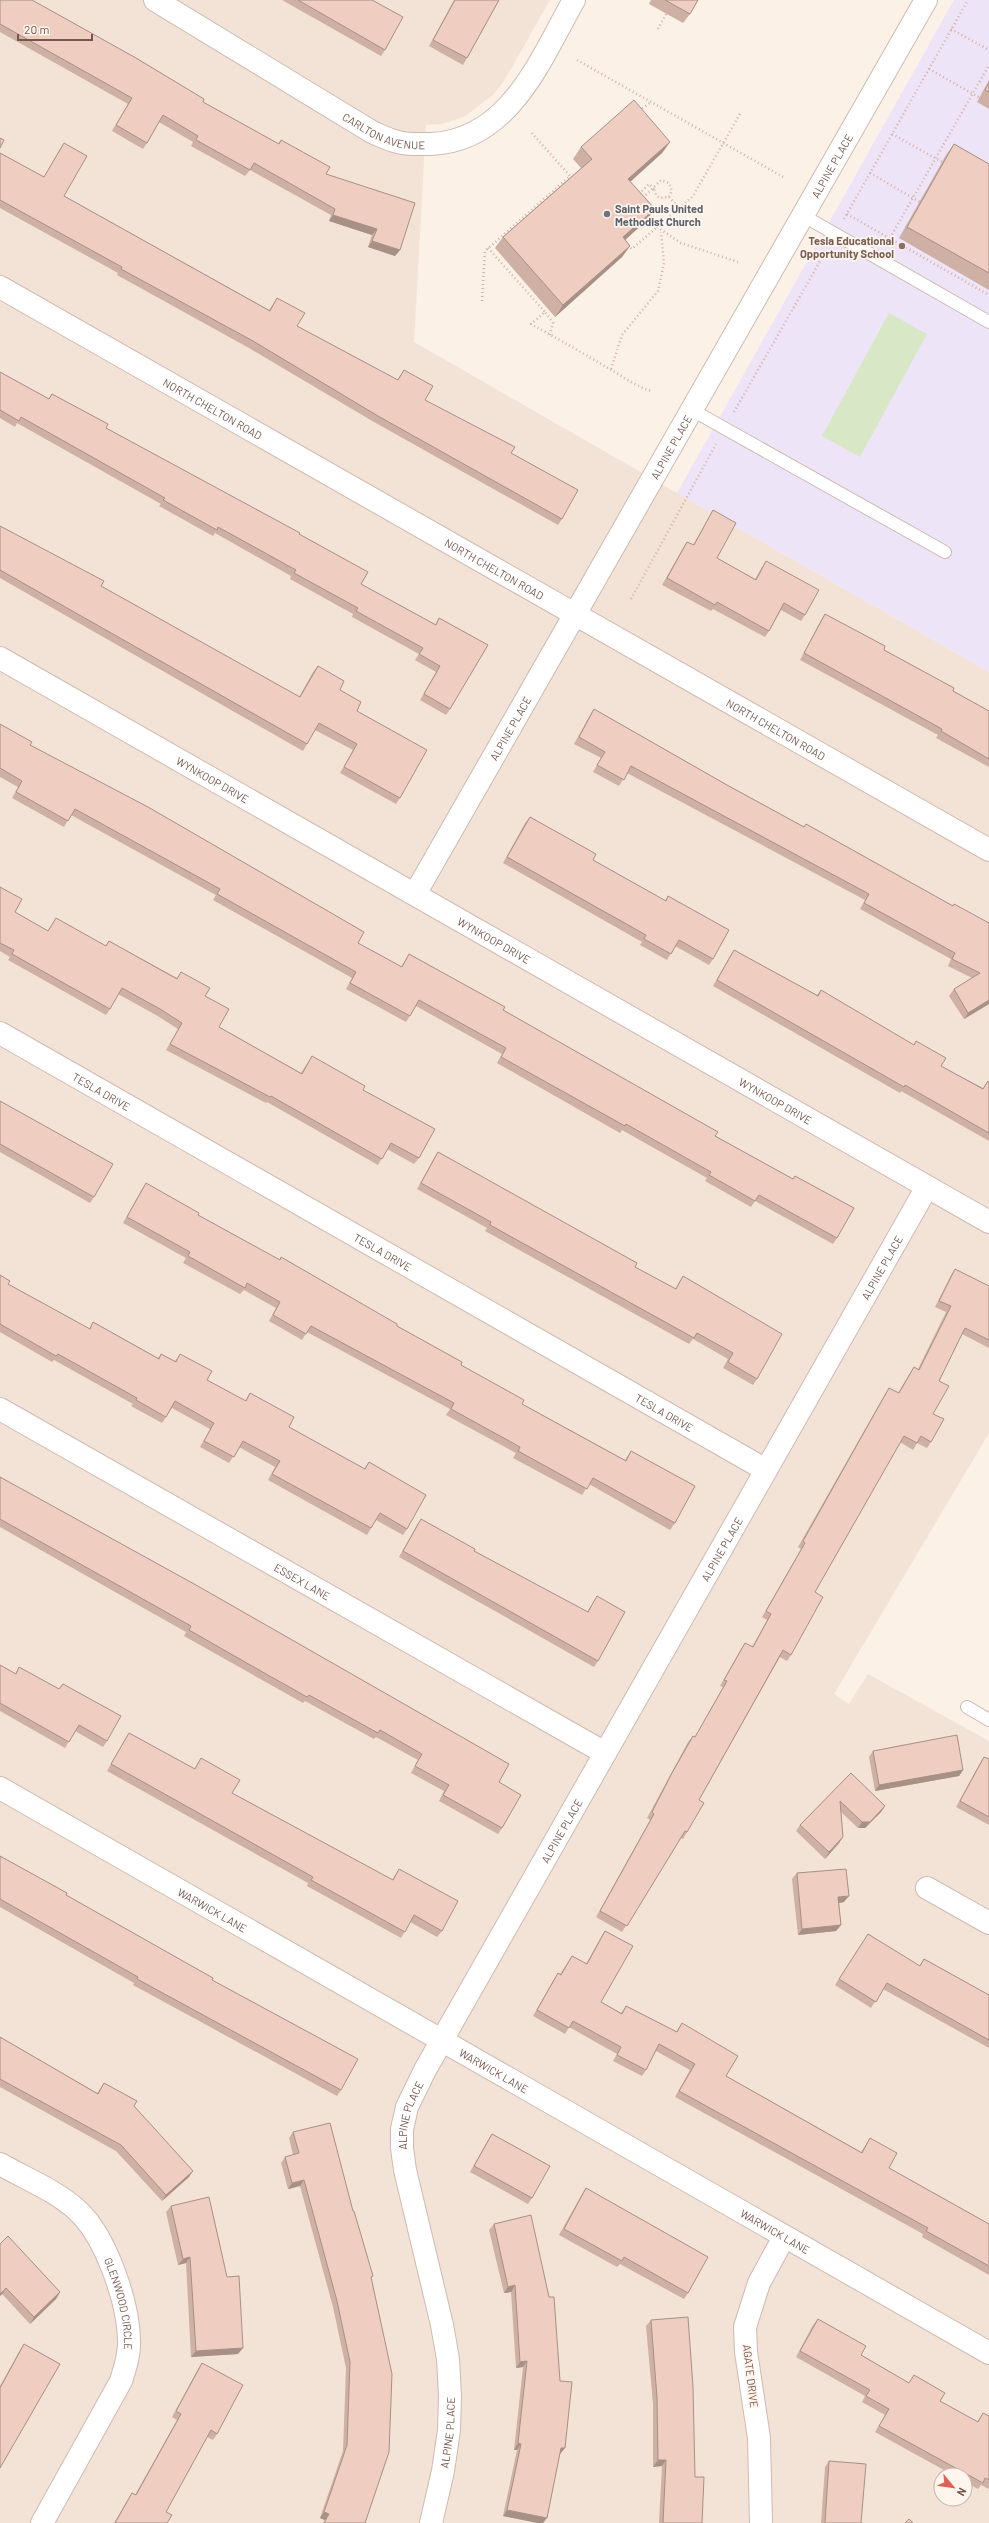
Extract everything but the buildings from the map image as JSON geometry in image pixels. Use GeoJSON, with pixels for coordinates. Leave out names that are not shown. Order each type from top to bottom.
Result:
{"type":"FeatureCollection","features":[{"type":"Feature","properties":{"kind":"street","name":"CARLTON AVENUE"},"geometry":{"type":"LineString","coordinates":[[155,0],[372,132],[399,143],[422,144],[447,143],[463,138],[486,127],[507,110],[522,90],[574,0]]}},
{"type":"Feature","properties":{"kind":"street","name":"ALPINE PLACE"},"geometry":{"type":"LineString","coordinates":[[415,894],[926,0]]}},
{"type":"Feature","properties":{"kind":"street","name":"NORTH CHELTON ROAD"},"geometry":{"type":"LineString","coordinates":[[0,287],[989,850]]}},
{"type":"Feature","properties":{"kind":"street","name":"WYNKOOP DRIVE"},"geometry":{"type":"LineString","coordinates":[[0,658],[989,1222]]}},
{"type":"Feature","properties":{"kind":"street","name":"TESLA DRIVE"},"geometry":{"type":"LineString","coordinates":[[0,1033],[766,1470]]}},
{"type":"Feature","properties":{"kind":"street","name":"ALPINE PLACE"},"geometry":{"type":"LineString","coordinates":[[431,2523],[443,2471],[449,2430],[450,2396],[448,2359],[442,2325],[405,2170],[402,2129],[407,2107],[416,2086],[927,1187]]}},
{"type":"Feature","properties":{"kind":"street","name":"ESSEX LANE"},"geometry":{"type":"LineString","coordinates":[[0,1409],[605,1753]]}},
{"type":"Feature","properties":{"kind":"street","name":"WARWICK LANE"},"geometry":{"type":"LineString","coordinates":[[0,1788],[443,2039],[784,2237],[989,2353]]}},
{"type":"Feature","properties":{"kind":"street"},"geometry":{"type":"LineString","coordinates":[[927,1888],[989,1923]]}},
{"type":"Feature","properties":{"kind":"street","name":"GLENWOOD CIRCLE"},"geometry":{"type":"LineString","coordinates":[[0,2164],[67,2202],[92,2227],[109,2258],[127,2318],[128,2353],[121,2381],[42,2523]]}},
{"type":"Feature","properties":{"kind":"street","name":"AGATE DRIVE"},"geometry":{"type":"LineString","coordinates":[[761,2523],[759,2438],[746,2352],[745,2327],[758,2283],[784,2237]]}},
{"type":"Feature","properties":{"kind":"lane"},"geometry":{"type":"LineString","coordinates":[[802,215],[989,322]]}},
{"type":"Feature","properties":{"kind":"lane"},"geometry":{"type":"LineString","coordinates":[[692,410],[945,552]]}},
{"type":"Feature","properties":{"kind":"lane"},"geometry":{"type":"LineString","coordinates":[[967,1707],[989,1720]]}},
{"type":"Feature","properties":{"kind":"path"},"geometry":{"type":"LineString","coordinates":[[631,599],[725,428],[968,0]]}},
{"type":"Feature","properties":{"kind":"path"},"geometry":{"type":"LineString","coordinates":[[658,29],[666,14]]}},
{"type":"Feature","properties":{"kind":"path"},"geometry":{"type":"LineString","coordinates":[[951,28],[989,50]]}},
{"type":"Feature","properties":{"kind":"path"},"geometry":{"type":"LineString","coordinates":[[577,60],[785,178]]}},
{"type":"Feature","properties":{"kind":"path"},"geometry":{"type":"LineString","coordinates":[[890,238],[989,65]]}},
{"type":"Feature","properties":{"kind":"path"},"geometry":{"type":"LineString","coordinates":[[929,69],[984,100]]}},
{"type":"Feature","properties":{"kind":"path"},"geometry":{"type":"LineString","coordinates":[[636,114],[651,102]]}},
{"type":"Feature","properties":{"kind":"path"},"geometry":{"type":"LineString","coordinates":[[624,241],[632,249],[693,196],[741,112]]}},
{"type":"Feature","properties":{"kind":"path"},"geometry":{"type":"LineString","coordinates":[[530,132],[575,181]]}},
{"type":"Feature","properties":{"kind":"path"},"geometry":{"type":"LineString","coordinates":[[892,134],[948,166]]}},
{"type":"Feature","properties":{"kind":"path"},"geometry":{"type":"LineString","coordinates":[[870,173],[920,202]]}},
{"type":"Feature","properties":{"kind":"path"},"geometry":{"type":"LineString","coordinates":[[482,300],[484,251],[570,176]]}},
{"type":"Feature","properties":{"kind":"path"},"geometry":{"type":"LineString","coordinates":[[634,188],[644,198],[654,189],[658,182],[667,182],[672,189],[668,197]]}},
{"type":"Feature","properties":{"kind":"path"},"geometry":{"type":"LineString","coordinates":[[634,198],[649,184],[654,189],[656,195],[660,198],[668,197]]}},
{"type":"Feature","properties":{"kind":"path"},"geometry":{"type":"LineString","coordinates":[[668,197],[679,208]]}},
{"type":"Feature","properties":{"kind":"path"},"geometry":{"type":"LineString","coordinates":[[847,214],[989,295]]}},
{"type":"Feature","properties":{"kind":"path"},"geometry":{"type":"LineString","coordinates":[[657,227],[661,232],[698,250],[738,262]]}},
{"type":"Feature","properties":{"kind":"path"},"geometry":{"type":"LineString","coordinates":[[611,370],[622,335],[658,290],[664,263],[661,232]]}},
{"type":"Feature","properties":{"kind":"path"},"geometry":{"type":"LineString","coordinates":[[488,248],[545,312],[552,323],[550,335]]}},
{"type":"Feature","properties":{"kind":"path"},"geometry":{"type":"LineString","coordinates":[[545,312],[531,324],[611,370],[652,391]]}},
{"type":"Feature","properties":{"kind":"shaded area"},"geometry":{"type":"Polygon","coordinates":[[[0,0],[550,0],[507,76],[494,94],[464,117],[441,124],[426,125],[414,342],[989,672],[989,1433],[834,1694],[849,1704],[868,1674],[989,1741],[989,2523],[0,2523],[0,0]]]}},
{"type":"Feature","properties":{"kind":"shaded area","name":"Tesla Educational Opportunity School"},"geometry":{"type":"Polygon","coordinates":[[[954,0],[989,0],[989,672],[677,493],[954,0]]]}},
{"type":"Feature","properties":{"kind":"green space"},"geometry":{"type":"Polygon","coordinates":[[[889,313],[927,334],[860,457],[822,436],[889,313]]]}},
{"type":"Feature","properties":{"kind":"place","name":"Saint Pauls United Methodist Church"},"geometry":{"type":"Point","coordinates":[607,214]}},
{"type":"Feature","properties":{"kind":"place","name":"Tesla Educational Opportunity School"},"geometry":{"type":"Point","coordinates":[902,246]}}]}
